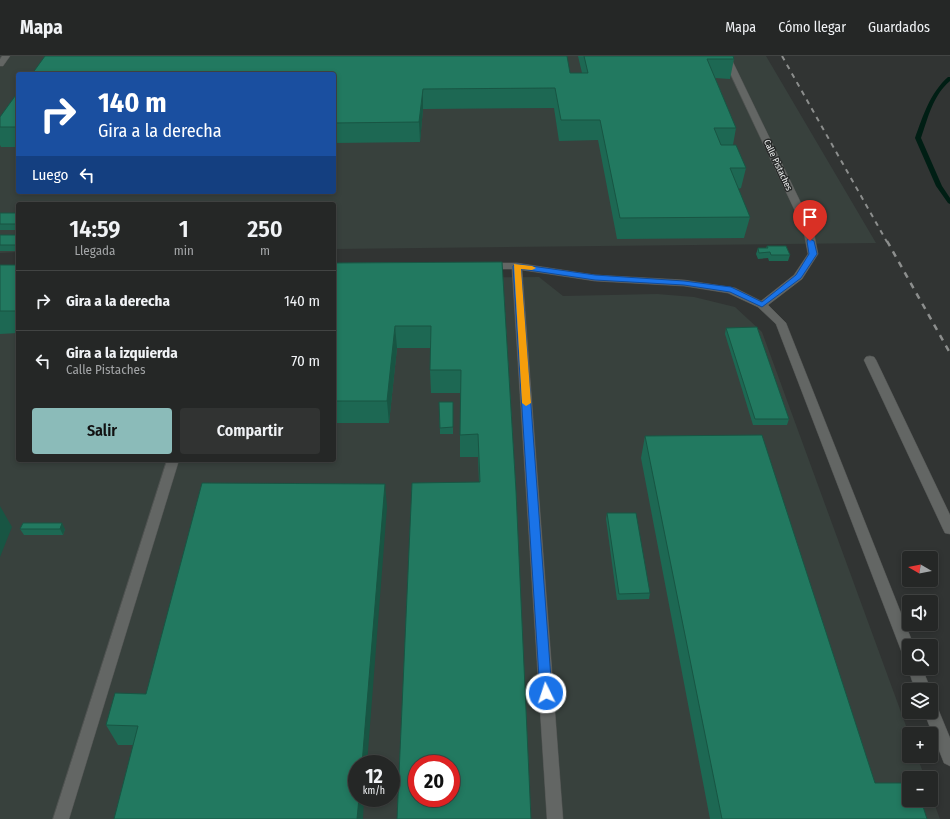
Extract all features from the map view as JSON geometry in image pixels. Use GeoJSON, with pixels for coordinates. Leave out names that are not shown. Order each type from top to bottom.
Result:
{"type":"FeatureCollection","features":[{"type":"Feature","properties":{"kind":"lane","name":"Calle Pistaches"},"geometry":{"type":"LineString","coordinates":[[726,56],[808,228],[813,254],[798,277],[762,305]]}},
{"type":"Feature","properties":{"kind":"lane"},"geometry":{"type":"LineString","coordinates":[[477,266],[517,266],[595,278],[684,283],[731,290],[762,305],[781,322],[904,639]]}},
{"type":"Feature","properties":{"kind":"lane"},"geometry":{"type":"LineString","coordinates":[[517,266],[555,819]]}},
{"type":"Feature","properties":{"kind":"lane"},"geometry":{"type":"LineString","coordinates":[[870,360],[950,529]]}},
{"type":"Feature","properties":{"kind":"lane"},"geometry":{"type":"LineString","coordinates":[[61,819],[172,462]]}},
{"type":"Feature","properties":{"kind":"lane"},"geometry":{"type":"LineString","coordinates":[[935,719],[950,758]]}},
{"type":"Feature","properties":{"kind":"shaded area"},"geometry":{"type":"Polygon","coordinates":[[[0,56],[766,56],[876,243],[336,249],[336,202],[16,202],[16,252],[0,253],[0,56]]]}},
{"type":"Feature","properties":{"kind":"shaded area"},"geometry":{"type":"Polygon","coordinates":[[[539,277],[563,296],[657,294],[694,297],[735,307],[762,332],[902,715],[902,719],[904,719],[906,727],[902,727],[902,763],[920,763],[922,771],[902,771],[902,807],[936,807],[940,819],[0,819],[0,280],[16,280],[16,462],[336,462],[336,278],[539,277]]]}},
{"type":"Feature","properties":{"kind":"building"},"geometry":{"type":"Polygon","coordinates":[[[45,56],[567,56],[570,73],[588,73],[584,56],[733,56],[734,59],[707,59],[736,128],[714,128],[721,145],[736,145],[746,168],[730,168],[750,217],[620,218],[600,120],[561,120],[555,88],[423,89],[419,122],[336,123],[336,72],[33,72],[45,56]]]}},
{"type":"Feature","properties":{"kind":"building"},"geometry":{"type":"Polygon","coordinates":[[[16,95],[16,127],[0,127],[0,117],[16,95]]]}},
{"type":"Feature","properties":{"kind":"building"},"geometry":{"type":"Polygon","coordinates":[[[0,213],[16,213],[16,224],[0,224],[0,213]]]}},
{"type":"Feature","properties":{"kind":"building"},"geometry":{"type":"Polygon","coordinates":[[[0,235],[16,235],[16,245],[0,245],[0,235]]]}},
{"type":"Feature","properties":{"kind":"building"},"geometry":{"type":"Polygon","coordinates":[[[767,246],[786,246],[790,255],[771,255],[770,252],[759,253],[758,248],[768,248],[767,246]]]}},
{"type":"Feature","properties":{"kind":"building"},"geometry":{"type":"Polygon","coordinates":[[[502,262],[516,491],[531,819],[397,819],[398,807],[400,807],[400,755],[412,483],[480,482],[478,434],[460,435],[461,370],[430,370],[431,326],[395,326],[387,401],[336,401],[336,263],[502,262]]]}},
{"type":"Feature","properties":{"kind":"building"},"geometry":{"type":"Polygon","coordinates":[[[0,265],[16,265],[16,311],[0,311],[0,265]]]}},
{"type":"Feature","properties":{"kind":"building"},"geometry":{"type":"Polygon","coordinates":[[[757,327],[789,419],[755,419],[726,328],[757,327]]]}},
{"type":"Feature","properties":{"kind":"building"},"geometry":{"type":"Polygon","coordinates":[[[439,402],[453,402],[453,427],[440,428],[439,402]]]}},
{"type":"Feature","properties":{"kind":"building"},"geometry":{"type":"Polygon","coordinates":[[[762,435],[875,783],[902,783],[902,807],[923,807],[927,819],[722,819],[645,436],[762,435]]]}},
{"type":"Feature","properties":{"kind":"building"},"geometry":{"type":"Polygon","coordinates":[[[202,483],[385,484],[363,755],[348,755],[348,807],[358,807],[357,819],[114,819],[138,726],[106,725],[115,693],[146,694],[202,483]]]}},
{"type":"Feature","properties":{"kind":"building"},"geometry":{"type":"Polygon","coordinates":[[[607,513],[636,513],[650,593],[619,594],[607,513]]]}},
{"type":"Feature","properties":{"kind":"building"},"geometry":{"type":"Polygon","coordinates":[[[23,523],[62,523],[60,529],[20,529],[23,523]]]}},
{"type":"Feature","properties":{"kind":"waterway"},"geometry":{"type":"LineString","coordinates":[[950,78],[938,90],[926,114],[918,138],[939,186],[950,202]]}},
{"type":"Feature","properties":{"kind":"railway"},"geometry":{"type":"LineString","coordinates":[[782,56],[887,242]]}},
{"type":"Feature","properties":{"kind":"railway"},"geometry":{"type":"LineString","coordinates":[[887,241],[950,353]]}},
{"type":"Feature","properties":{"kind":"slow traffic"},"geometry":{"type":"LineString","coordinates":[[526,403],[517,266],[532,268]]}},
{"type":"Feature","properties":{"kind":"route"},"geometry":{"type":"LineString","coordinates":[[546,693],[517,266],[595,278],[684,283],[731,290],[762,305],[798,277],[813,254],[810,241]]}}]}
